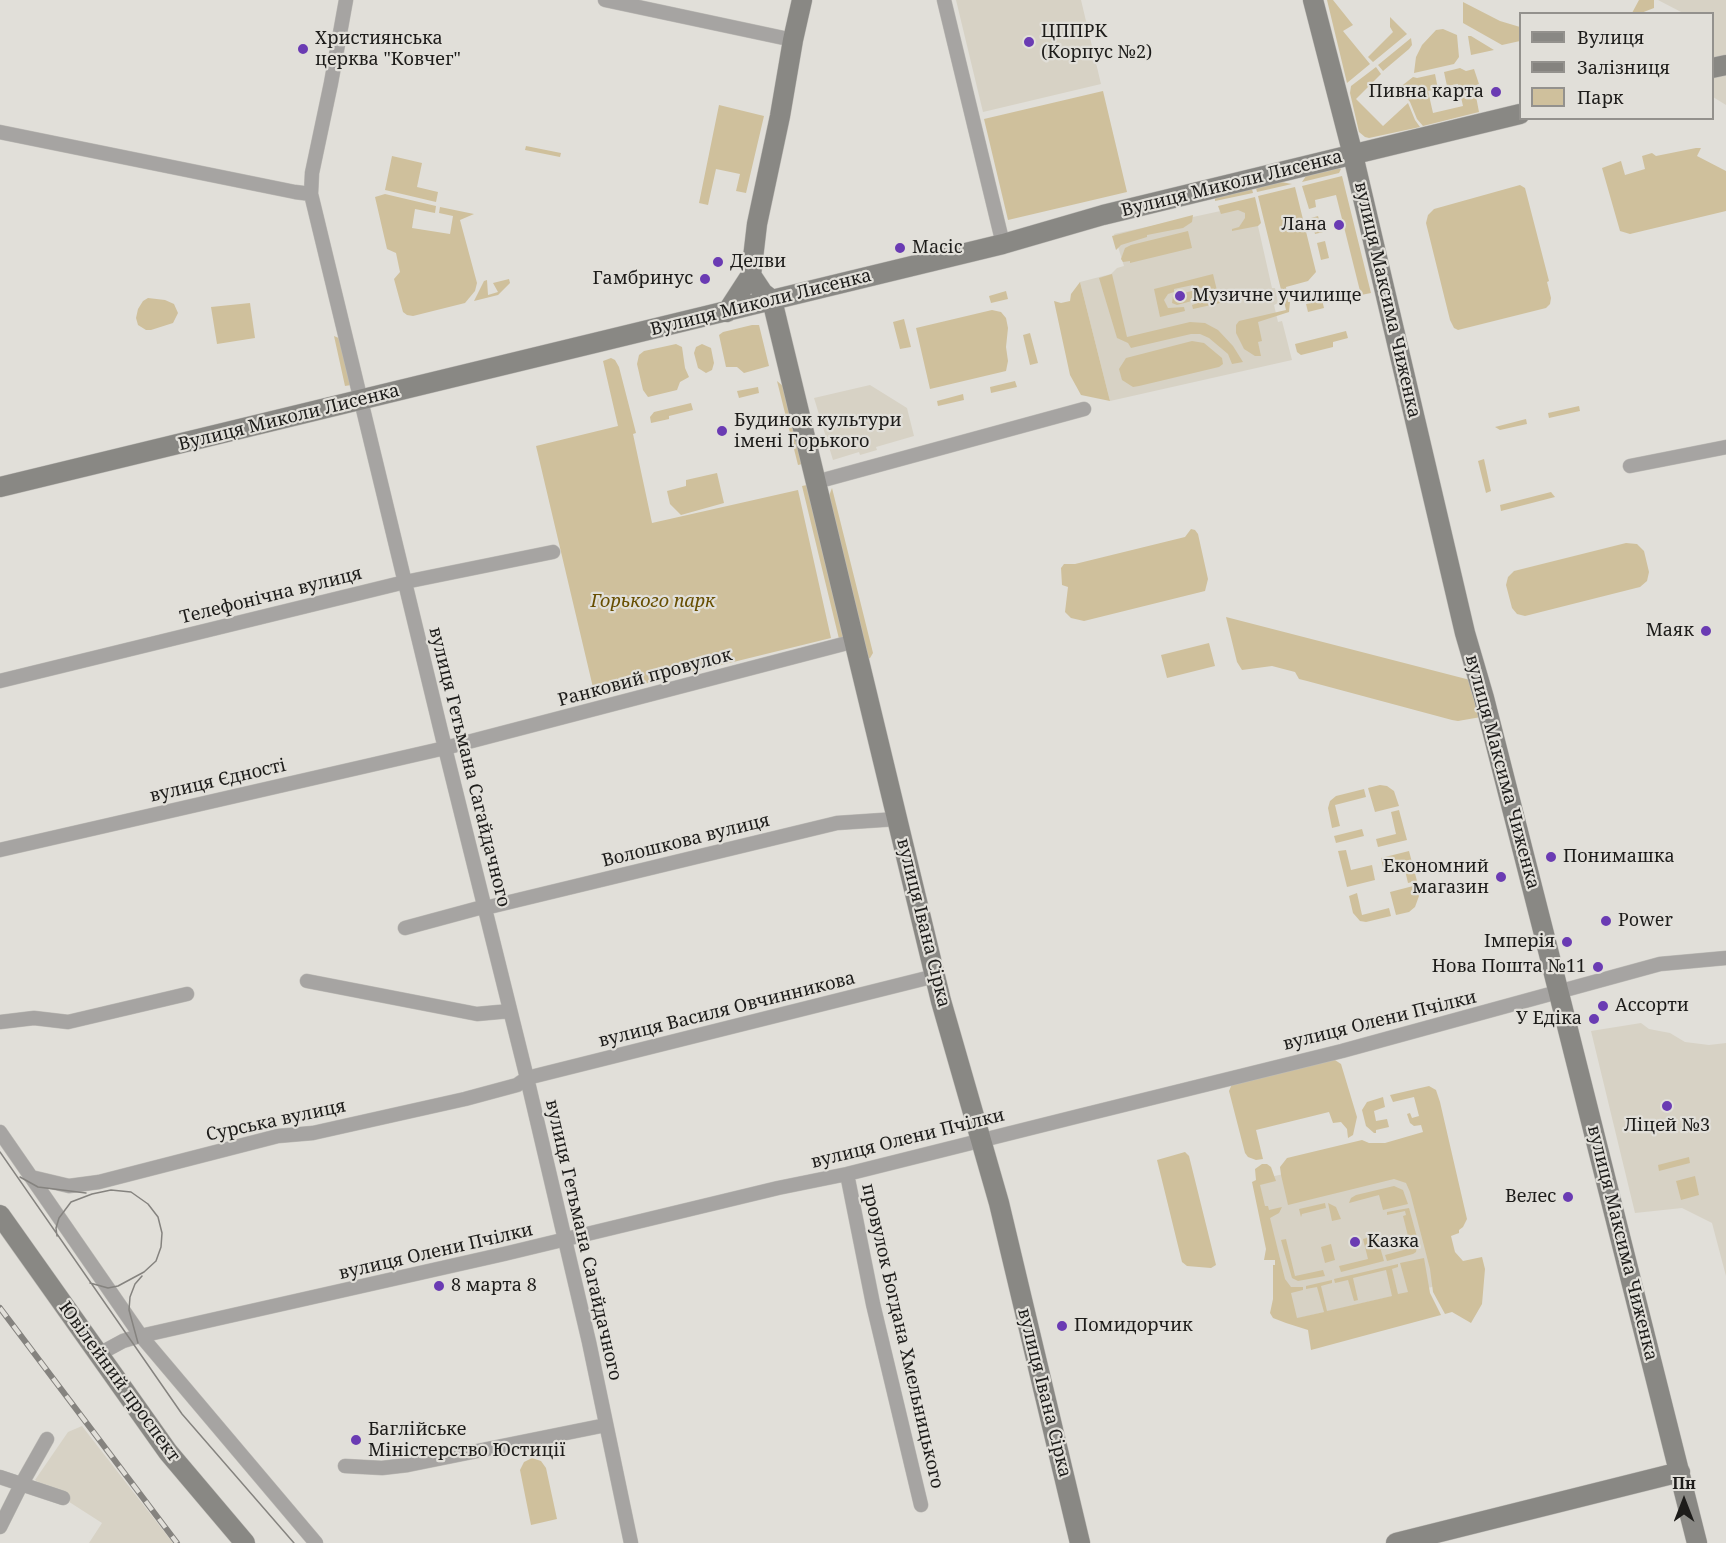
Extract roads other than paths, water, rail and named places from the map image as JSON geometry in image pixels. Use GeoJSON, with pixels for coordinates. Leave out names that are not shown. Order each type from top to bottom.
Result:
{"type":"FeatureCollection","features":[{"type":"Feature","properties":{"kind":"street","name":"вулиця Гетьмана Сагайдачного"},"geometry":{"type":"LineString","coordinates":[[346,0],[312,174],[311,194],[527,1078],[631,1543]]}},
{"type":"Feature","properties":{"kind":"street"},"geometry":{"type":"LineString","coordinates":[[605,0],[793,40]]}},
{"type":"Feature","properties":{"kind":"street"},"geometry":{"type":"LineString","coordinates":[[727,312],[751,275],[757,224],[802,0]]}},
{"type":"Feature","properties":{"kind":"street"},"geometry":{"type":"LineString","coordinates":[[944,0],[1003,244]]}},
{"type":"Feature","properties":{"kind":"street","name":"вулиця Максима Чиженка"},"geometry":{"type":"LineString","coordinates":[[1313,0],[1353,155],[1465,633],[1484,698],[1697,1543]]}},
{"type":"Feature","properties":{"kind":"street","name":"Вулиця Миколи Лисенка"},"geometry":{"type":"LineString","coordinates":[[0,487],[727,312],[1003,244],[1103,215],[1519,114]]}},
{"type":"Feature","properties":{"kind":"street"},"geometry":{"type":"LineString","coordinates":[[0,132],[311,194]]}},
{"type":"Feature","properties":{"kind":"street"},"geometry":{"type":"LineString","coordinates":[[751,275],[763,293],[772,300]]}},
{"type":"Feature","properties":{"kind":"street","name":"вулиця Івана Сірка"},"geometry":{"type":"LineString","coordinates":[[772,300],[935,976],[999,1203],[1080,1543]]}},
{"type":"Feature","properties":{"kind":"street"},"geometry":{"type":"LineString","coordinates":[[816,482],[1084,409]]}},
{"type":"Feature","properties":{"kind":"street"},"geometry":{"type":"LineString","coordinates":[[1630,466],[1726,447]]}},
{"type":"Feature","properties":{"kind":"street","name":"Телефонічна вулиця"},"geometry":{"type":"LineString","coordinates":[[0,681],[405,582],[553,552]]}},
{"type":"Feature","properties":{"kind":"street","name":"Ранковий провулок"},"geometry":{"type":"LineString","coordinates":[[445,748],[855,641]]}},
{"type":"Feature","properties":{"kind":"street","name":"вулиця Єдності"},"geometry":{"type":"LineString","coordinates":[[0,850],[445,748]]}},
{"type":"Feature","properties":{"kind":"street","name":"Волошкова вулиця"},"geometry":{"type":"LineString","coordinates":[[405,928],[479,908],[837,823],[897,819]]}},
{"type":"Feature","properties":{"kind":"street","name":"вулиця Олени Пчілки"},"geometry":{"type":"LineString","coordinates":[[99,1354],[123,1341],[141,1336],[847,1174],[1342,1051],[1660,964],[1726,958]]}},
{"type":"Feature","properties":{"kind":"street","name":"вулиця Василя Овчинникова"},"geometry":{"type":"LineString","coordinates":[[527,1078],[935,976]]}},
{"type":"Feature","properties":{"kind":"street"},"geometry":{"type":"LineString","coordinates":[[307,981],[477,1014],[510,1011]]}},
{"type":"Feature","properties":{"kind":"street"},"geometry":{"type":"LineString","coordinates":[[0,1022],[34,1018],[68,1022],[187,994]]}},
{"type":"Feature","properties":{"kind":"street","name":"Сурська вулиця"},"geometry":{"type":"LineString","coordinates":[[31,1177],[69,1186],[99,1182],[278,1136],[313,1133],[465,1099],[517,1085],[527,1078]]}},
{"type":"Feature","properties":{"kind":"street"},"geometry":{"type":"LineString","coordinates":[[0,1132],[141,1336],[316,1543]]}},
{"type":"Feature","properties":{"kind":"street","name":"провулок Богдана Хмельницького"},"geometry":{"type":"LineString","coordinates":[[847,1174],[873,1304],[921,1505]]}},
{"type":"Feature","properties":{"kind":"street","name":"Ювілейний проспект"},"geometry":{"type":"LineString","coordinates":[[0,1215],[168,1452],[245,1543]]}},
{"type":"Feature","properties":{"kind":"street"},"geometry":{"type":"LineString","coordinates":[[345,1466],[382,1468],[408,1465],[606,1425]]}},
{"type":"Feature","properties":{"kind":"street"},"geometry":{"type":"LineString","coordinates":[[0,1527],[47,1439]]}},
{"type":"Feature","properties":{"kind":"street"},"geometry":{"type":"LineString","coordinates":[[1396,1543],[1680,1472]]}},
{"type":"Feature","properties":{"kind":"street"},"geometry":{"type":"LineString","coordinates":[[0,1477],[63,1498]]}},
{"type":"Feature","properties":{"kind":"tram line"},"geometry":{"type":"LineString","coordinates":[[0,1152],[182,1414],[294,1543]]}},
{"type":"Feature","properties":{"kind":"tram line"},"geometry":{"type":"LineString","coordinates":[[20,1177],[38,1187],[86,1193]]}},
{"type":"Feature","properties":{"kind":"tram line"},"geometry":{"type":"LineString","coordinates":[[57,1236],[56,1228],[59,1218],[71,1202],[111,1190],[131,1192],[148,1204],[158,1217],[162,1233],[161,1247],[156,1261],[144,1272],[118,1286],[108,1288],[90,1283]]}},
{"type":"Feature","properties":{"kind":"tram line"},"geometry":{"type":"LineString","coordinates":[[138,1343],[129,1310],[130,1297],[135,1284],[142,1276]]}},
{"type":"Feature","properties":{"kind":"railway"},"geometry":{"type":"LineString","coordinates":[[0,1308],[177,1543]]}},
{"type":"Feature","properties":{"kind":"place","name":"ЦППРК (Корпус №2)"},"geometry":{"type":"Point","coordinates":[1029,42]}},
{"type":"Feature","properties":{"kind":"place","name":"Християнська церква \"Ковчег\""},"geometry":{"type":"Point","coordinates":[303,49]}},
{"type":"Feature","properties":{"kind":"place","name":"Пивна карта"},"geometry":{"type":"Point","coordinates":[1496,92]}},
{"type":"Feature","properties":{"kind":"place","name":"Лана"},"geometry":{"type":"Point","coordinates":[1339,225]}},
{"type":"Feature","properties":{"kind":"place","name":"Macic"},"geometry":{"type":"Point","coordinates":[900,248]}},
{"type":"Feature","properties":{"kind":"place","name":"Делви"},"geometry":{"type":"Point","coordinates":[718,262]}},
{"type":"Feature","properties":{"kind":"place","name":"Гамбринус"},"geometry":{"type":"Point","coordinates":[705,279]}},
{"type":"Feature","properties":{"kind":"place","name":"Музичне училище"},"geometry":{"type":"Point","coordinates":[1180,296]}},
{"type":"Feature","properties":{"kind":"place","name":"Будинок культури імені Горького"},"geometry":{"type":"Point","coordinates":[722,431]}},
{"type":"Feature","properties":{"kind":"place","name":"Маяк"},"geometry":{"type":"Point","coordinates":[1706,631]}},
{"type":"Feature","properties":{"kind":"place","name":"Понимашка"},"geometry":{"type":"Point","coordinates":[1551,857]}},
{"type":"Feature","properties":{"kind":"place","name":"Економний магазин"},"geometry":{"type":"Point","coordinates":[1501,877]}},
{"type":"Feature","properties":{"kind":"place","name":"Power"},"geometry":{"type":"Point","coordinates":[1606,921]}},
{"type":"Feature","properties":{"kind":"place","name":"Імперія"},"geometry":{"type":"Point","coordinates":[1567,942]}},
{"type":"Feature","properties":{"kind":"place","name":"Нова Пошта №11"},"geometry":{"type":"Point","coordinates":[1598,967]}},
{"type":"Feature","properties":{"kind":"place","name":"Ассорти"},"geometry":{"type":"Point","coordinates":[1603,1006]}},
{"type":"Feature","properties":{"kind":"place","name":"У Едіка"},"geometry":{"type":"Point","coordinates":[1594,1019]}},
{"type":"Feature","properties":{"kind":"place","name":"Ліцей №3"},"geometry":{"type":"Point","coordinates":[1667,1106]}},
{"type":"Feature","properties":{"kind":"place","name":"Велес"},"geometry":{"type":"Point","coordinates":[1568,1197]}},
{"type":"Feature","properties":{"kind":"place","name":"Казка"},"geometry":{"type":"Point","coordinates":[1355,1242]}},
{"type":"Feature","properties":{"kind":"place","name":"8 марта 8"},"geometry":{"type":"Point","coordinates":[439,1286]}},
{"type":"Feature","properties":{"kind":"place","name":"Помидорчик"},"geometry":{"type":"Point","coordinates":[1062,1326]}},
{"type":"Feature","properties":{"kind":"place","name":"Баглійське Міністерство Юстиції"},"geometry":{"type":"Point","coordinates":[356,1440]}},
{"type":"Feature","properties":{"kind":"park label","name":"Горького парк"},"geometry":{"type":"Point","coordinates":[653,602]}}]}
